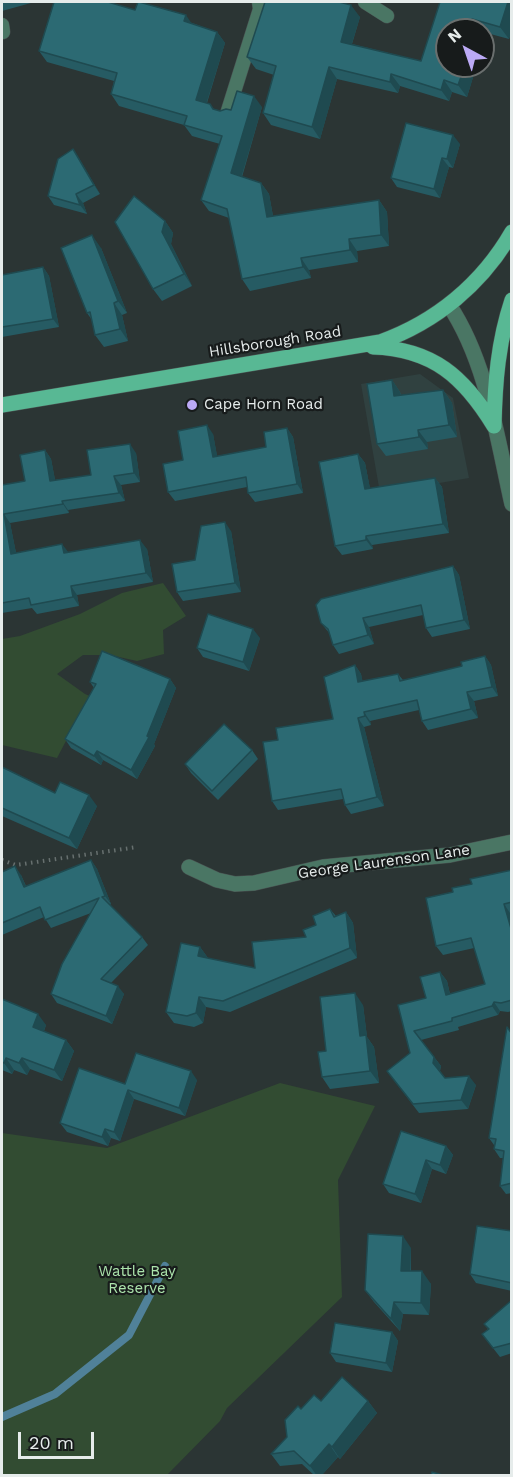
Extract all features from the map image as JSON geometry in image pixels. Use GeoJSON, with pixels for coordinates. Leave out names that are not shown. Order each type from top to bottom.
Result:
{"type":"FeatureCollection","features":[{"type":"Feature","properties":{"kind":"main road","name":"Hillsborough Road"},"geometry":{"type":"LineString","coordinates":[[2,405],[359,347],[403,334],[449,305],[487,270],[512,232]]}},
{"type":"Feature","properties":{"kind":"main road"},"geometry":{"type":"LineString","coordinates":[[494,426],[494,376],[501,333],[512,300]]}},
{"type":"Feature","properties":{"kind":"main road"},"geometry":{"type":"LineString","coordinates":[[359,347],[393,348],[421,356],[443,366],[478,400],[494,426]]}},
{"type":"Feature","properties":{"kind":"street"},"geometry":{"type":"LineString","coordinates":[[449,305],[471,345],[494,426],[512,504]]}},
{"type":"Feature","properties":{"kind":"street","name":"George Laurenson Lane"},"geometry":{"type":"LineString","coordinates":[[189,867],[205,875],[235,884],[254,883],[323,867],[450,855],[512,842]]}},
{"type":"Feature","properties":{"kind":"lane"},"geometry":{"type":"LineString","coordinates":[[227,114],[260,9],[259,2]]}},
{"type":"Feature","properties":{"kind":"lane"},"geometry":{"type":"LineString","coordinates":[[365,2],[387,16]]}},
{"type":"Feature","properties":{"kind":"path"},"geometry":{"type":"LineString","coordinates":[[2,860],[16,865],[137,847]]}},
{"type":"Feature","properties":{"kind":"shaded area"},"geometry":{"type":"Polygon","coordinates":[[[420,374],[453,398],[469,478],[380,493],[361,384],[420,374]]]}},
{"type":"Feature","properties":{"kind":"green space"},"geometry":{"type":"Polygon","coordinates":[[[163,583],[186,616],[163,630],[164,654],[137,661],[110,655],[83,655],[57,674],[85,694],[113,706],[76,722],[57,758],[2,745],[2,639],[20,636],[80,614],[122,593],[163,583]]]}},
{"type":"Feature","properties":{"kind":"green space","name":"Wattle Bay Reserve"},"geometry":{"type":"Polygon","coordinates":[[[280,1083],[375,1106],[338,1180],[342,1297],[227,1408],[220,1421],[167,1475],[2,1475],[2,1133],[107,1148],[280,1083]]]}},
{"type":"Feature","properties":{"kind":"building"},"geometry":{"type":"Polygon","coordinates":[[[54,2],[108,2],[135,10],[139,2],[186,15],[184,21],[217,32],[196,100],[210,104],[213,109],[220,111],[231,110],[237,91],[254,96],[231,173],[261,183],[267,217],[379,200],[381,235],[349,239],[350,250],[301,258],[303,267],[242,279],[227,209],[201,200],[222,136],[184,125],[187,116],[111,94],[117,73],[39,51],[54,2]]]}},
{"type":"Feature","properties":{"kind":"building"},"geometry":{"type":"Polygon","coordinates":[[[265,2],[339,2],[351,5],[341,42],[421,61],[440,2],[508,2],[500,27],[495,26],[495,18],[435,18],[435,78],[461,78],[458,85],[444,80],[441,90],[391,74],[390,82],[329,67],[312,127],[263,113],[276,66],[247,57],[265,2]]]}},
{"type":"Feature","properties":{"kind":"building"},"geometry":{"type":"Polygon","coordinates":[[[406,123],[453,135],[447,159],[442,158],[434,189],[391,178],[406,123]]]}},
{"type":"Feature","properties":{"kind":"building"},"geometry":{"type":"Polygon","coordinates":[[[73,149],[94,185],[76,194],[80,205],[48,196],[58,159],[73,149]]]}},
{"type":"Feature","properties":{"kind":"building"},"geometry":{"type":"Polygon","coordinates":[[[134,196],[165,221],[162,232],[184,274],[153,289],[115,222],[134,196]]]}},
{"type":"Feature","properties":{"kind":"building"},"geometry":{"type":"Polygon","coordinates":[[[92,235],[118,301],[114,303],[120,329],[95,335],[90,312],[87,313],[61,248],[92,235]]]}},
{"type":"Feature","properties":{"kind":"building"},"geometry":{"type":"Polygon","coordinates":[[[43,267],[53,319],[2,327],[2,275],[43,267]]]}},
{"type":"Feature","properties":{"kind":"building"},"geometry":{"type":"Polygon","coordinates":[[[392,380],[394,396],[443,390],[449,425],[418,430],[419,437],[377,444],[367,384],[392,380]]]}},
{"type":"Feature","properties":{"kind":"building"},"geometry":{"type":"Polygon","coordinates":[[[207,425],[213,457],[266,447],[264,432],[287,428],[297,484],[248,493],[246,477],[168,492],[163,464],[183,460],[178,431],[207,425]]]}},
{"type":"Feature","properties":{"kind":"building"},"geometry":{"type":"Polygon","coordinates":[[[130,444],[134,473],[114,476],[119,493],[62,501],[63,504],[4,514],[11,554],[62,544],[64,553],[140,540],[146,573],[71,586],[73,597],[31,605],[29,598],[2,603],[2,485],[25,481],[20,455],[45,450],[50,481],[91,475],[87,450],[130,444]]]}},
{"type":"Feature","properties":{"kind":"building"},"geometry":{"type":"Polygon","coordinates":[[[358,454],[365,489],[435,478],[443,524],[366,536],[366,540],[335,546],[319,462],[358,454]]]}},
{"type":"Feature","properties":{"kind":"building"},"geometry":{"type":"Polygon","coordinates":[[[225,522],[235,583],[177,592],[172,564],[195,560],[201,526],[225,522]]]}},
{"type":"Feature","properties":{"kind":"building"},"geometry":{"type":"Polygon","coordinates":[[[453,566],[464,620],[426,628],[421,605],[363,618],[368,635],[333,645],[328,629],[321,623],[316,605],[321,599],[453,566]]]}},
{"type":"Feature","properties":{"kind":"building"},"geometry":{"type":"Polygon","coordinates":[[[208,614],[253,629],[243,662],[197,648],[208,614]]]}},
{"type":"Feature","properties":{"kind":"building"},"geometry":{"type":"Polygon","coordinates":[[[102,651],[170,679],[147,736],[149,737],[131,770],[97,751],[94,756],[65,739],[96,684],[90,682],[102,651]]]}},
{"type":"Feature","properties":{"kind":"building"},"geometry":{"type":"Polygon","coordinates":[[[485,656],[492,687],[467,692],[471,709],[422,721],[417,700],[364,712],[365,716],[358,718],[377,797],[345,805],[341,789],[272,801],[263,742],[278,740],[276,728],[333,719],[324,677],[355,665],[358,682],[398,674],[400,681],[462,666],[461,662],[485,656]]]}},
{"type":"Feature","properties":{"kind":"building"},"geometry":{"type":"Polygon","coordinates":[[[224,724],[252,750],[212,791],[185,764],[224,724]]]}},
{"type":"Feature","properties":{"kind":"building"},"geometry":{"type":"Polygon","coordinates":[[[2,767],[55,793],[60,782],[89,795],[69,838],[2,808],[2,767]]]}},
{"type":"Feature","properties":{"kind":"building"},"geometry":{"type":"Polygon","coordinates":[[[91,860],[105,896],[102,897],[142,937],[101,979],[118,986],[106,1016],[51,994],[62,964],[99,898],[45,920],[40,907],[2,923],[2,872],[15,866],[24,887],[91,860]]]}},
{"type":"Feature","properties":{"kind":"building"},"geometry":{"type":"Polygon","coordinates":[[[512,870],[512,902],[504,904],[512,932],[512,1000],[494,1002],[492,1006],[452,1018],[452,1021],[414,1031],[434,1057],[433,1063],[445,1078],[469,1076],[461,1100],[413,1104],[387,1071],[410,1053],[398,1005],[426,998],[420,977],[440,972],[446,995],[485,984],[471,938],[436,946],[426,898],[453,892],[452,888],[472,884],[470,879],[512,870]]]}},
{"type":"Feature","properties":{"kind":"building"},"geometry":{"type":"Polygon","coordinates":[[[330,909],[334,917],[346,912],[350,948],[223,1001],[199,997],[196,1013],[187,1016],[166,1012],[181,943],[200,947],[198,956],[255,968],[252,942],[306,937],[303,930],[316,925],[313,916],[330,909]]]}},
{"type":"Feature","properties":{"kind":"building"},"geometry":{"type":"Polygon","coordinates":[[[355,993],[360,1036],[366,1035],[370,1071],[322,1077],[318,1052],[326,1051],[320,997],[355,993]]]}},
{"type":"Feature","properties":{"kind":"building"},"geometry":{"type":"Polygon","coordinates":[[[2,999],[38,1014],[33,1027],[66,1040],[54,1070],[22,1058],[19,1063],[6,1058],[4,1063],[2,1062],[2,999]]]}},
{"type":"Feature","properties":{"kind":"building"},"geometry":{"type":"Polygon","coordinates":[[[507,1027],[512,1034],[512,1183],[500,1186],[504,1151],[494,1149],[496,1139],[489,1138],[507,1027]]]}},
{"type":"Feature","properties":{"kind":"building"},"geometry":{"type":"Polygon","coordinates":[[[136,1053],[191,1071],[179,1108],[128,1090],[114,1132],[105,1129],[102,1137],[60,1123],[79,1068],[125,1084],[136,1053]]]}},
{"type":"Feature","properties":{"kind":"building"},"geometry":{"type":"Polygon","coordinates":[[[401,1131],[446,1146],[440,1165],[426,1160],[415,1194],[383,1184],[401,1131]]]}},
{"type":"Feature","properties":{"kind":"building"},"geometry":{"type":"Polygon","coordinates":[[[477,1226],[512,1231],[512,1283],[470,1274],[477,1226]]]}},
{"type":"Feature","properties":{"kind":"building"},"geometry":{"type":"Polygon","coordinates":[[[368,1234],[403,1236],[401,1271],[422,1271],[421,1303],[394,1302],[391,1319],[365,1290],[368,1234]]]}},
{"type":"Feature","properties":{"kind":"building"},"geometry":{"type":"Polygon","coordinates":[[[512,1300],[512,1343],[493,1348],[482,1334],[489,1329],[484,1324],[512,1300]]]}},
{"type":"Feature","properties":{"kind":"building"},"geometry":{"type":"Polygon","coordinates":[[[335,1323],[392,1332],[386,1363],[330,1353],[335,1323]]]}},
{"type":"Feature","properties":{"kind":"building"},"geometry":{"type":"Polygon","coordinates":[[[342,1377],[368,1401],[332,1447],[329,1444],[310,1466],[294,1451],[271,1454],[287,1437],[285,1420],[298,1406],[301,1409],[314,1395],[321,1401],[342,1377]]]}},
{"type":"Feature","properties":{"kind":"building"},"geometry":{"type":"Polygon","coordinates":[[[432,1472],[446,1476],[431,1476],[432,1472]]]}},
{"type":"Feature","properties":{"kind":"waterway"},"geometry":{"type":"LineString","coordinates":[[2,1417],[55,1394],[129,1335],[165,1266]]}},
{"type":"Feature","properties":{"kind":"place","name":"Cape Horn Road"},"geometry":{"type":"Point","coordinates":[192,405]}}]}
